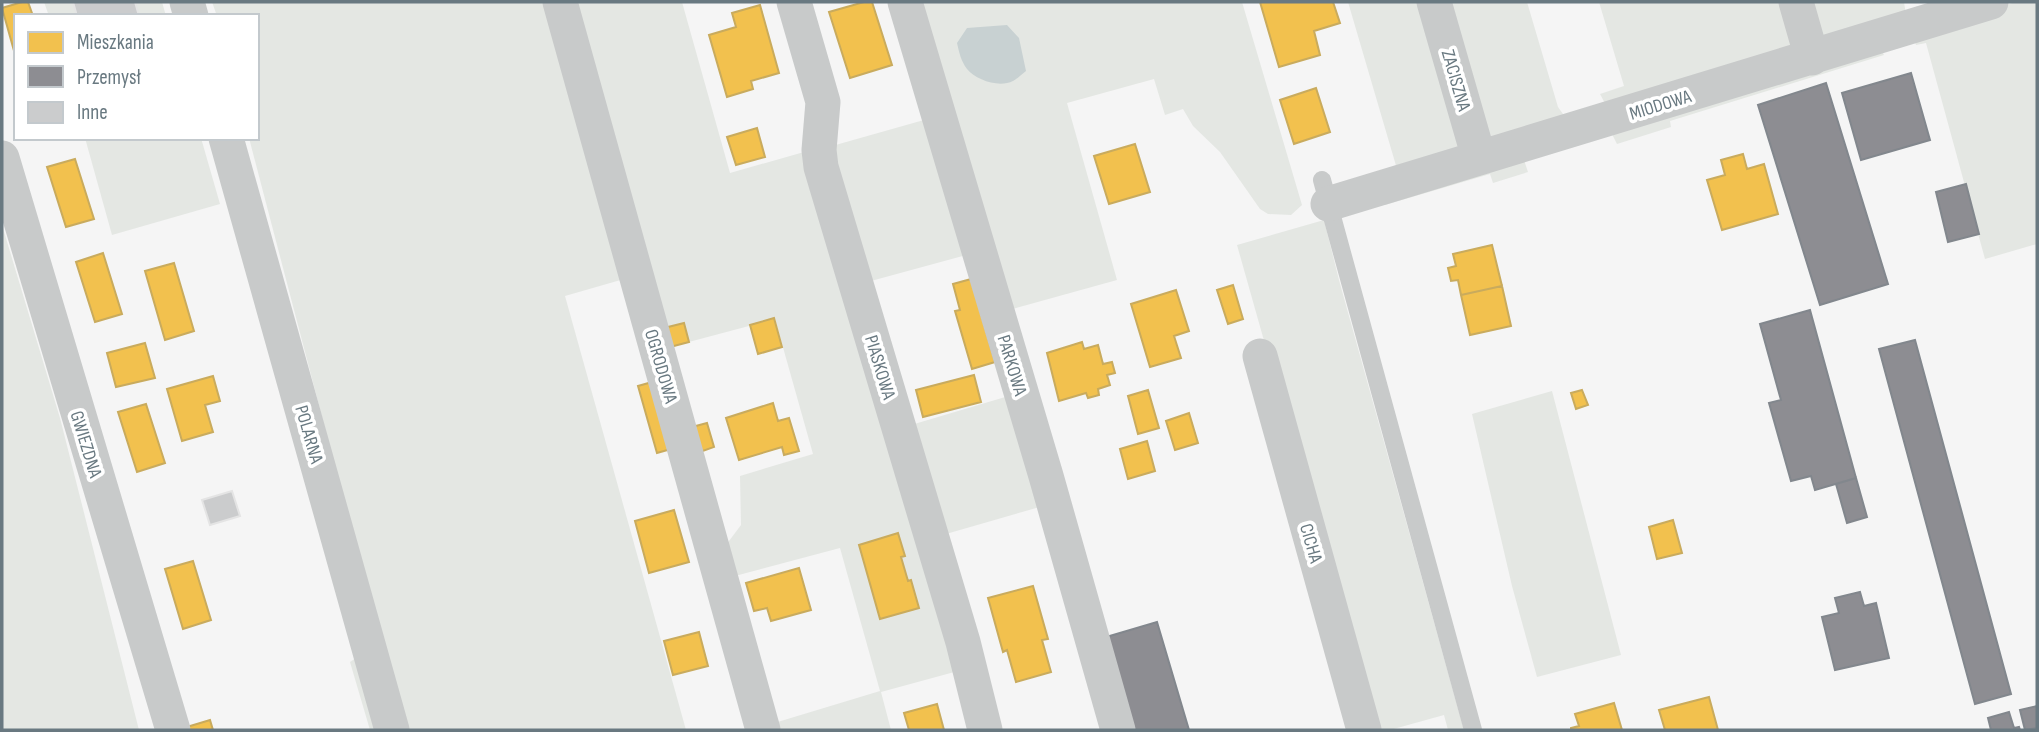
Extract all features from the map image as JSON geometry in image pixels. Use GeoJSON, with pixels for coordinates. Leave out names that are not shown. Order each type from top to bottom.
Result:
{"type":"FeatureCollection","features":[{"type":"Feature","properties":{"kind":"street","name":"OGRODOWA"},"geometry":{"type":"LineString","coordinates":[[560,2],[763,730]]}},
{"type":"Feature","properties":{"kind":"street","name":"PIASKOWA"},"geometry":{"type":"LineString","coordinates":[[794,2],[823,102],[819,150],[821,167],[963,642],[985,730]]}},
{"type":"Feature","properties":{"kind":"street","name":"PARKOWA"},"geometry":{"type":"LineString","coordinates":[[905,2],[1046,476],[1118,730]]}},
{"type":"Feature","properties":{"kind":"street","name":"ZACISZNA"},"geometry":{"type":"LineString","coordinates":[[1434,2],[1479,158]]}},
{"type":"Feature","properties":{"kind":"street"},"geometry":{"type":"LineString","coordinates":[[1796,2],[1812,58]]}},
{"type":"Feature","properties":{"kind":"street","name":"MIODOWA"},"geometry":{"type":"LineString","coordinates":[[1325,192],[1479,158],[1991,2]]}},
{"type":"Feature","properties":{"kind":"street","name":"POLARNA"},"geometry":{"type":"LineString","coordinates":[[227,140],[392,730]]}},
{"type":"Feature","properties":{"kind":"street","name":"GWIEZDNA"},"geometry":{"type":"LineString","coordinates":[[2,158],[173,730]]}},
{"type":"Feature","properties":{"kind":"street","name":"CICHA"},"geometry":{"type":"LineString","coordinates":[[1260,356],[1364,730]]}},
{"type":"Feature","properties":{"kind":"lane"},"geometry":{"type":"LineString","coordinates":[[1325,192],[1473,730]]}},
{"type":"Feature","properties":{"kind":"shaded area"},"geometry":{"type":"Polygon","coordinates":[[[44,2],[162,2],[165,14],[48,14],[44,2]]]}},
{"type":"Feature","properties":{"kind":"shaded area"},"geometry":{"type":"Polygon","coordinates":[[[212,2],[682,2],[730,173],[804,152],[958,671],[881,692],[891,730],[772,730],[771,724],[880,691],[840,548],[735,576],[726,545],[741,525],[740,476],[813,454],[775,319],[670,347],[631,277],[565,296],[686,730],[404,730],[250,140],[259,140],[259,14],[216,14],[212,2]]]}},
{"type":"Feature","properties":{"kind":"shaded area"},"geometry":{"type":"Polygon","coordinates":[[[919,2],[1242,2],[1302,205],[1291,215],[1268,214],[1260,209],[1220,152],[1193,126],[1183,109],[1165,115],[1154,79],[1067,103],[1117,280],[1009,310],[919,2]]]}},
{"type":"Feature","properties":{"kind":"shaded area"},"geometry":{"type":"Polygon","coordinates":[[[1348,2],[1422,2],[1463,149],[1397,169],[1348,2]]]}},
{"type":"Feature","properties":{"kind":"shaded area"},"geometry":{"type":"Polygon","coordinates":[[[1450,2],[1527,2],[1558,107],[1568,121],[1491,145],[1450,2]]]}},
{"type":"Feature","properties":{"kind":"shaded area"},"geometry":{"type":"Polygon","coordinates":[[[1599,2],[1783,2],[1795,50],[1608,109],[1600,94],[1624,86],[1599,2]]]}},
{"type":"Feature","properties":{"kind":"shaded area"},"geometry":{"type":"Polygon","coordinates":[[[1805,2],[1904,2],[1907,21],[1823,38],[1805,2]]]}},
{"type":"Feature","properties":{"kind":"shaded area"},"geometry":{"type":"Polygon","coordinates":[[[2015,2],[2037,2],[2037,244],[1985,259],[1926,43],[1916,45],[1913,36],[2015,2]]]}},
{"type":"Feature","properties":{"kind":"shaded area"},"geometry":{"type":"Polygon","coordinates":[[[1007,25],[1019,38],[1026,71],[1007,83],[988,82],[971,73],[965,66],[957,43],[967,28],[1007,25]]]}},
{"type":"Feature","properties":{"kind":"shaded area"},"geometry":{"type":"Polygon","coordinates":[[[1879,45],[1884,55],[1670,121],[1671,127],[1617,144],[1612,134],[1879,45]]]}},
{"type":"Feature","properties":{"kind":"shaded area"},"geometry":{"type":"Polygon","coordinates":[[[931,118],[970,254],[871,281],[832,146],[931,118]]]}},
{"type":"Feature","properties":{"kind":"shaded area"},"geometry":{"type":"Polygon","coordinates":[[[86,140],[202,140],[220,204],[112,235],[86,140]]]}},
{"type":"Feature","properties":{"kind":"shaded area"},"geometry":{"type":"Polygon","coordinates":[[[1523,157],[1528,172],[1493,183],[1490,174],[1385,205],[1385,201],[1523,157]]]}},
{"type":"Feature","properties":{"kind":"shaded area"},"geometry":{"type":"Polygon","coordinates":[[[1324,220],[1464,730],[1448,730],[1444,715],[1390,730],[1374,730],[1237,245],[1324,220]]]}},
{"type":"Feature","properties":{"kind":"shaded area"},"geometry":{"type":"Polygon","coordinates":[[[2,225],[60,418],[139,730],[2,730],[2,225]]]}},
{"type":"Feature","properties":{"kind":"shaded area"},"geometry":{"type":"Polygon","coordinates":[[[1552,391],[1621,655],[1537,677],[1512,586],[1472,414],[1552,391]]]}},
{"type":"Feature","properties":{"kind":"shaded area"},"geometry":{"type":"Polygon","coordinates":[[[1012,395],[1043,506],[946,534],[911,425],[1012,395]]]}},
{"type":"Feature","properties":{"kind":"shaded area"},"geometry":{"type":"Polygon","coordinates":[[[356,658],[382,730],[370,730],[350,662],[356,658]]]}},
{"type":"Feature","properties":{"kind":"building: Mieszkania"},"geometry":{"type":"Polygon","coordinates":[[[28,2],[32,14],[14,14],[14,51],[2,8],[28,2]]]}},
{"type":"Feature","properties":{"kind":"building: Mieszkania"},"geometry":{"type":"Polygon","coordinates":[[[872,2],[892,65],[850,78],[829,12],[872,2]]]}},
{"type":"Feature","properties":{"kind":"building: Mieszkania"},"geometry":{"type":"Polygon","coordinates":[[[1260,2],[1333,2],[1340,23],[1314,31],[1320,55],[1279,67],[1260,2]]]}},
{"type":"Feature","properties":{"kind":"building: Mieszkania"},"geometry":{"type":"Polygon","coordinates":[[[760,5],[779,73],[751,81],[753,89],[727,97],[709,35],[736,27],[732,13],[760,5]]]}},
{"type":"Feature","properties":{"kind":"building: Mieszkania"},"geometry":{"type":"Polygon","coordinates":[[[1316,88],[1330,132],[1294,144],[1280,100],[1316,88]]]}},
{"type":"Feature","properties":{"kind":"building: Mieszkania"},"geometry":{"type":"Polygon","coordinates":[[[757,128],[765,157],[736,165],[727,137],[757,128]]]}},
{"type":"Feature","properties":{"kind":"building: Mieszkania"},"geometry":{"type":"Polygon","coordinates":[[[1135,144],[1150,192],[1109,204],[1094,156],[1135,144]]]}},
{"type":"Feature","properties":{"kind":"building: Mieszkania"},"geometry":{"type":"Polygon","coordinates":[[[1743,154],[1747,169],[1764,164],[1778,214],[1722,230],[1707,180],[1725,175],[1721,160],[1743,154]]]}},
{"type":"Feature","properties":{"kind":"building: Mieszkania"},"geometry":{"type":"Polygon","coordinates":[[[75,159],[94,219],[66,227],[47,167],[75,159]]]}},
{"type":"Feature","properties":{"kind":"building: Mieszkania"},"geometry":{"type":"Polygon","coordinates":[[[1492,245],[1502,286],[1461,295],[1458,280],[1451,281],[1448,268],[1456,266],[1453,254],[1492,245]]]}},
{"type":"Feature","properties":{"kind":"building: Mieszkania"},"geometry":{"type":"Polygon","coordinates":[[[103,253],[122,314],[95,322],[76,262],[103,253]]]}},
{"type":"Feature","properties":{"kind":"building: Mieszkania"},"geometry":{"type":"Polygon","coordinates":[[[174,263],[194,331],[165,340],[145,271],[174,263]]]}},
{"type":"Feature","properties":{"kind":"building: Mieszkania"},"geometry":{"type":"Polygon","coordinates":[[[971,279],[995,362],[972,369],[955,311],[960,310],[953,284],[971,279]]]}},
{"type":"Feature","properties":{"kind":"building: Mieszkania"},"geometry":{"type":"Polygon","coordinates":[[[1233,285],[1243,319],[1228,324],[1217,290],[1233,285]]]}},
{"type":"Feature","properties":{"kind":"building: Mieszkania"},"geometry":{"type":"Polygon","coordinates":[[[1502,286],[1511,326],[1470,335],[1461,295],[1502,286]]]}},
{"type":"Feature","properties":{"kind":"building: Mieszkania"},"geometry":{"type":"Polygon","coordinates":[[[1176,290],[1189,331],[1174,336],[1181,358],[1150,367],[1131,304],[1176,290]]]}},
{"type":"Feature","properties":{"kind":"building: Mieszkania"},"geometry":{"type":"Polygon","coordinates":[[[774,318],[782,347],[758,354],[750,325],[774,318]]]}},
{"type":"Feature","properties":{"kind":"building: Mieszkania"},"geometry":{"type":"Polygon","coordinates":[[[684,323],[689,342],[670,347],[664,328],[684,323]]]}},
{"type":"Feature","properties":{"kind":"building: Mieszkania"},"geometry":{"type":"Polygon","coordinates":[[[1082,342],[1084,349],[1098,345],[1103,364],[1112,362],[1115,373],[1107,375],[1110,385],[1098,389],[1099,395],[1088,398],[1086,393],[1059,401],[1047,353],[1082,342]]]}},
{"type":"Feature","properties":{"kind":"building: Mieszkania"},"geometry":{"type":"Polygon","coordinates":[[[145,343],[155,378],[116,387],[107,353],[145,343]]]}},
{"type":"Feature","properties":{"kind":"building: Mieszkania"},"geometry":{"type":"Polygon","coordinates":[[[974,375],[981,402],[923,417],[916,390],[974,375]]]}},
{"type":"Feature","properties":{"kind":"building: Mieszkania"},"geometry":{"type":"Polygon","coordinates":[[[213,376],[220,401],[205,405],[213,432],[182,441],[167,389],[213,376]]]}},
{"type":"Feature","properties":{"kind":"building: Mieszkania"},"geometry":{"type":"Polygon","coordinates":[[[659,380],[678,447],[657,453],[638,386],[659,380]]]}},
{"type":"Feature","properties":{"kind":"building: Mieszkania"},"geometry":{"type":"Polygon","coordinates":[[[1148,390],[1159,428],[1138,434],[1128,396],[1148,390]]]}},
{"type":"Feature","properties":{"kind":"building: Mieszkania"},"geometry":{"type":"Polygon","coordinates":[[[1582,390],[1588,405],[1576,409],[1571,393],[1582,390]]]}},
{"type":"Feature","properties":{"kind":"building: Mieszkania"},"geometry":{"type":"Polygon","coordinates":[[[773,403],[778,421],[789,418],[799,451],[784,455],[782,447],[739,460],[726,418],[773,403]]]}},
{"type":"Feature","properties":{"kind":"building: Mieszkania"},"geometry":{"type":"Polygon","coordinates":[[[146,404],[165,463],[137,472],[118,412],[146,404]]]}},
{"type":"Feature","properties":{"kind":"building: Mieszkania"},"geometry":{"type":"Polygon","coordinates":[[[1189,413],[1198,443],[1175,450],[1166,421],[1189,413]]]}},
{"type":"Feature","properties":{"kind":"building: Mieszkania"},"geometry":{"type":"Polygon","coordinates":[[[707,423],[714,447],[700,452],[692,427],[707,423]]]}},
{"type":"Feature","properties":{"kind":"building: Mieszkania"},"geometry":{"type":"Polygon","coordinates":[[[1147,441],[1155,471],[1128,479],[1120,449],[1147,441]]]}},
{"type":"Feature","properties":{"kind":"building: Mieszkania"},"geometry":{"type":"Polygon","coordinates":[[[674,510],[689,562],[649,573],[635,521],[674,510]]]}},
{"type":"Feature","properties":{"kind":"building: Mieszkania"},"geometry":{"type":"Polygon","coordinates":[[[1673,520],[1682,553],[1657,559],[1649,527],[1673,520]]]}},
{"type":"Feature","properties":{"kind":"building: Mieszkania"},"geometry":{"type":"Polygon","coordinates":[[[898,533],[905,556],[901,557],[919,608],[880,619],[859,545],[898,533]]]}},
{"type":"Feature","properties":{"kind":"building: Mieszkania"},"geometry":{"type":"Polygon","coordinates":[[[193,561],[211,620],[183,629],[165,569],[193,561]]]}},
{"type":"Feature","properties":{"kind":"building: Mieszkania"},"geometry":{"type":"Polygon","coordinates":[[[799,568],[811,610],[771,621],[767,608],[754,611],[746,583],[799,568]]]}},
{"type":"Feature","properties":{"kind":"building: Mieszkania"},"geometry":{"type":"Polygon","coordinates":[[[1033,586],[1048,639],[1042,640],[1051,672],[1016,682],[1007,650],[1003,652],[988,598],[1033,586]]]}},
{"type":"Feature","properties":{"kind":"building: Mieszkania"},"geometry":{"type":"Polygon","coordinates":[[[699,632],[708,666],[673,675],[664,641],[699,632]]]}},
{"type":"Feature","properties":{"kind":"building: Mieszkania"},"geometry":{"type":"Polygon","coordinates":[[[1709,697],[1718,730],[1665,730],[1659,710],[1709,697]]]}},
{"type":"Feature","properties":{"kind":"building: Mieszkania"},"geometry":{"type":"Polygon","coordinates":[[[1614,703],[1622,730],[1571,730],[1579,726],[1575,714],[1614,703]]]}},
{"type":"Feature","properties":{"kind":"building: Mieszkania"},"geometry":{"type":"Polygon","coordinates":[[[937,704],[944,730],[909,730],[904,713],[937,704]]]}},
{"type":"Feature","properties":{"kind":"building: Mieszkania"},"geometry":{"type":"Polygon","coordinates":[[[210,720],[213,730],[188,730],[187,727],[210,720]]]}},
{"type":"Feature","properties":{"kind":"building: Przemysł"},"geometry":{"type":"Polygon","coordinates":[[[1911,73],[1930,140],[1861,160],[1842,93],[1911,73]]]}},
{"type":"Feature","properties":{"kind":"building: Przemysł"},"geometry":{"type":"Polygon","coordinates":[[[1826,83],[1888,284],[1820,305],[1758,105],[1826,83]]]}},
{"type":"Feature","properties":{"kind":"building: Przemysł"},"geometry":{"type":"Polygon","coordinates":[[[1966,184],[1979,234],[1948,242],[1936,192],[1966,184]]]}},
{"type":"Feature","properties":{"kind":"building: Przemysł"},"geometry":{"type":"Polygon","coordinates":[[[1810,310],[1856,478],[1815,490],[1811,476],[1791,481],[1769,403],[1781,400],[1760,324],[1810,310]]]}},
{"type":"Feature","properties":{"kind":"building: Przemysł"},"geometry":{"type":"Polygon","coordinates":[[[1915,340],[2011,694],[1975,704],[1879,349],[1915,340]]]}},
{"type":"Feature","properties":{"kind":"building: Przemysł"},"geometry":{"type":"Polygon","coordinates":[[[1856,478],[1867,517],[1847,523],[1836,484],[1856,478]]]}},
{"type":"Feature","properties":{"kind":"building: Przemysł"},"geometry":{"type":"Polygon","coordinates":[[[1860,592],[1864,606],[1876,603],[1889,658],[1835,670],[1822,617],[1839,613],[1835,598],[1860,592]]]}},
{"type":"Feature","properties":{"kind":"building: Przemysł"},"geometry":{"type":"Polygon","coordinates":[[[1157,622],[1189,730],[1130,730],[1103,638],[1157,622]]]}},
{"type":"Feature","properties":{"kind":"building: Przemysł"},"geometry":{"type":"Polygon","coordinates":[[[2037,706],[2037,728],[2025,730],[2020,710],[2037,706]]]}},
{"type":"Feature","properties":{"kind":"building: Przemysł"},"geometry":{"type":"Polygon","coordinates":[[[2009,712],[2014,728],[2019,727],[2020,730],[1991,730],[1988,718],[2009,712]]]}},
{"type":"Feature","properties":{"kind":"building: Inne"},"geometry":{"type":"Polygon","coordinates":[[[73,2],[135,2],[138,14],[76,14],[73,2]]]}},
{"type":"Feature","properties":{"kind":"building: Inne"},"geometry":{"type":"Polygon","coordinates":[[[232,491],[240,516],[210,525],[202,500],[232,491]]]}}]}
